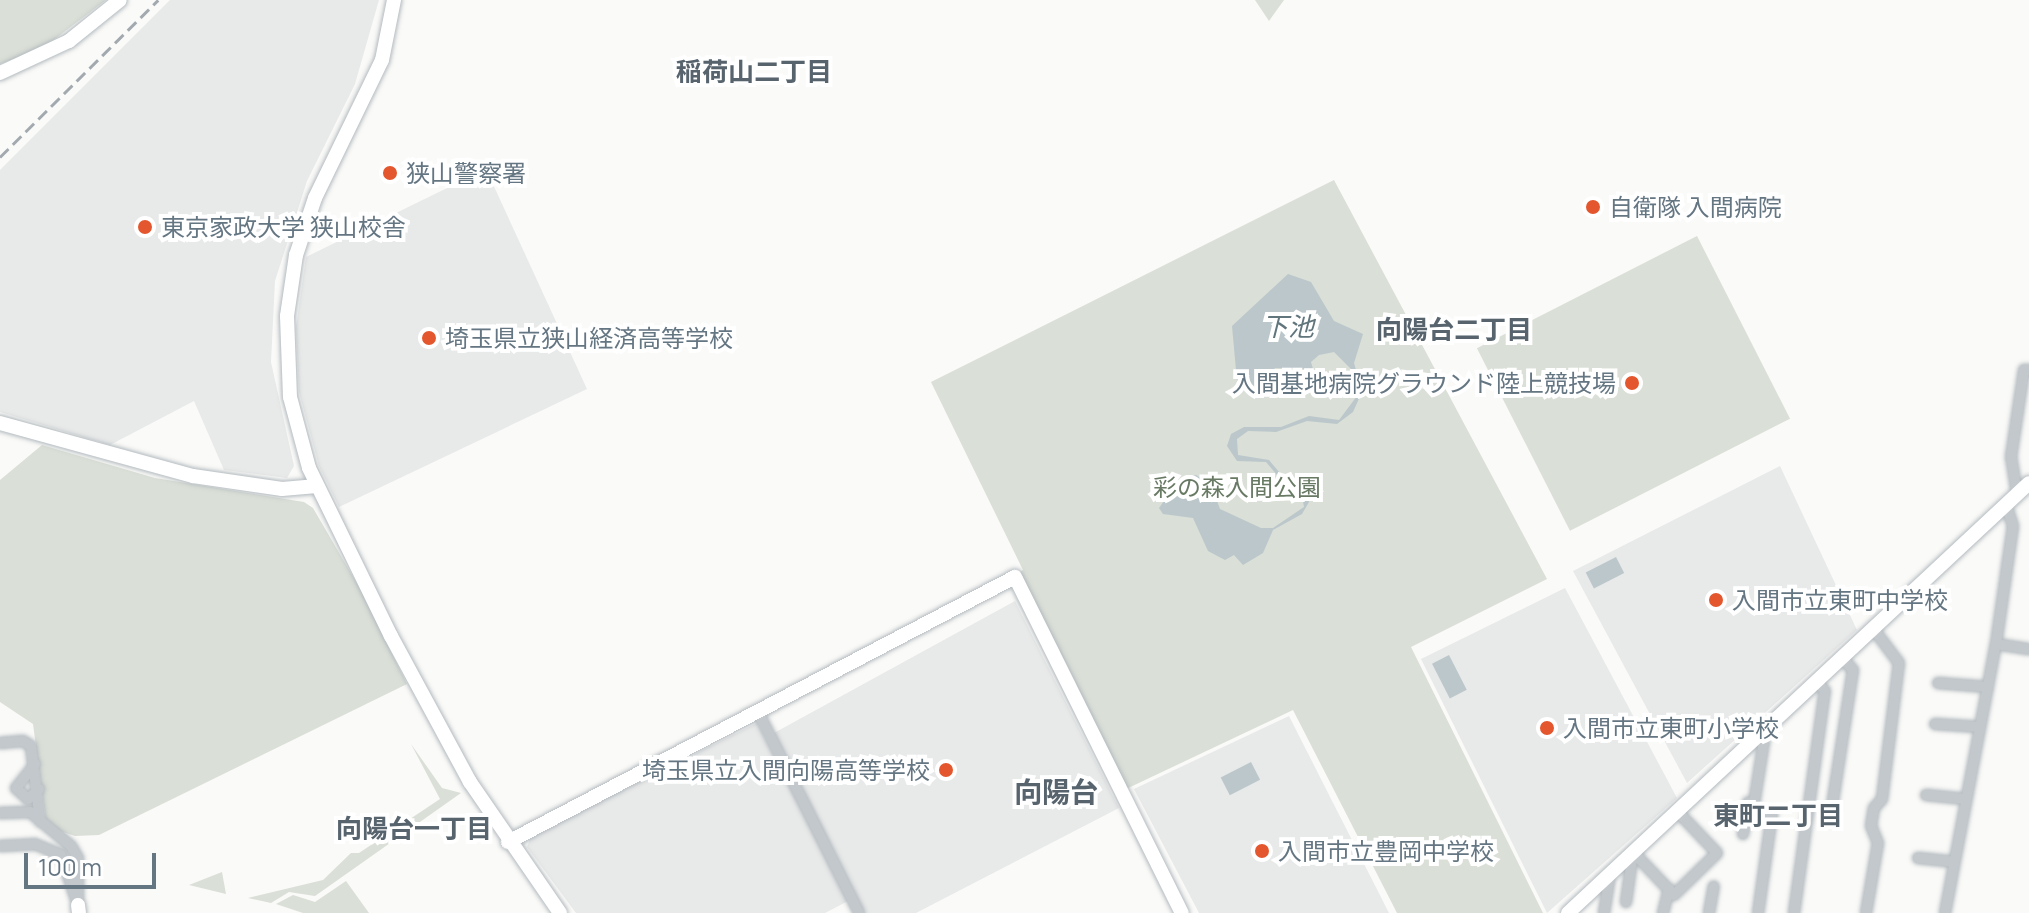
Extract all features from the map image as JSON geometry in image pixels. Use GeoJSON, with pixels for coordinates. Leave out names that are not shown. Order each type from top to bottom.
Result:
{"type":"FeatureCollection","features":[{"type":"Feature","properties":{"kind":"street"},"geometry":{"type":"LineString","coordinates":[[0,73],[60,46],[120,0]]}},
{"type":"Feature","properties":{"kind":"street"},"geometry":{"type":"LineString","coordinates":[[394,0],[382,60],[315,198],[290,282],[290,397],[317,486],[444,736],[508,842],[560,913]]}},
{"type":"Feature","properties":{"kind":"street"},"geometry":{"type":"LineString","coordinates":[[1945,913],[1996,644],[2013,526],[2011,457],[2024,370],[2029,370]]}},
{"type":"Feature","properties":{"kind":"street"},"geometry":{"type":"LineString","coordinates":[[0,423],[193,476],[282,489],[317,486]]}},
{"type":"Feature","properties":{"kind":"street"},"geometry":{"type":"LineString","coordinates":[[1568,913],[2029,483]]}},
{"type":"Feature","properties":{"kind":"street"},"geometry":{"type":"LineString","coordinates":[[508,842],[1015,577],[1182,913]]}},
{"type":"Feature","properties":{"kind":"street"},"geometry":{"type":"LineString","coordinates":[[1866,913],[1878,843],[1871,826],[1874,808],[1882,799],[1899,663],[1872,627]]}},
{"type":"Feature","properties":{"kind":"street"},"geometry":{"type":"LineString","coordinates":[[1996,644],[2029,649]]}},
{"type":"Feature","properties":{"kind":"street"},"geometry":{"type":"LineString","coordinates":[[1830,820],[1853,670],[1841,657]]}},
{"type":"Feature","properties":{"kind":"street"},"geometry":{"type":"LineString","coordinates":[[1794,913],[1825,691],[1816,681]]}},
{"type":"Feature","properties":{"kind":"street"},"geometry":{"type":"LineString","coordinates":[[1938,683],[1988,687]]}},
{"type":"Feature","properties":{"kind":"street"},"geometry":{"type":"LineString","coordinates":[[758,712],[859,913]]}},
{"type":"Feature","properties":{"kind":"street"},"geometry":{"type":"LineString","coordinates":[[1935,724],[1980,727]]}},
{"type":"Feature","properties":{"kind":"street"},"geometry":{"type":"LineString","coordinates":[[1743,834],[1756,752],[1754,739]]}},
{"type":"Feature","properties":{"kind":"street"},"geometry":{"type":"LineString","coordinates":[[1754,739],[1764,741],[1753,810],[1772,814],[1758,913]]}},
{"type":"Feature","properties":{"kind":"street"},"geometry":{"type":"LineString","coordinates":[[0,743],[26,742],[35,764],[40,821]]}},
{"type":"Feature","properties":{"kind":"street"},"geometry":{"type":"LineString","coordinates":[[35,764],[19,780],[16,792],[28,799],[39,789]]}},
{"type":"Feature","properties":{"kind":"street"},"geometry":{"type":"LineString","coordinates":[[1926,795],[1966,799]]}},
{"type":"Feature","properties":{"kind":"street"},"geometry":{"type":"LineString","coordinates":[[0,813],[26,811],[78,858],[78,909]]}},
{"type":"Feature","properties":{"kind":"street"},"geometry":{"type":"LineString","coordinates":[[1633,852],[1674,895],[1717,853],[1677,811]]}},
{"type":"Feature","properties":{"kind":"street"},"geometry":{"type":"LineString","coordinates":[[0,846],[35,844],[61,855],[78,909]]}},
{"type":"Feature","properties":{"kind":"street"},"geometry":{"type":"LineString","coordinates":[[1626,902],[1633,852]]}},
{"type":"Feature","properties":{"kind":"street"},"geometry":{"type":"LineString","coordinates":[[1918,858],[1954,862]]}},
{"type":"Feature","properties":{"kind":"street"},"geometry":{"type":"LineString","coordinates":[[1604,913],[1610,874]]}},
{"type":"Feature","properties":{"kind":"street"},"geometry":{"type":"LineString","coordinates":[[1709,913],[1714,886]]}},
{"type":"Feature","properties":{"kind":"street"},"geometry":{"type":"LineString","coordinates":[[1663,913],[1669,889]]}},
{"type":"Feature","properties":{"kind":"shaded area","name":"東京家政大学 狭山校舎"},"geometry":{"type":"Polygon","coordinates":[[[170,0],[379,0],[355,84],[307,181],[275,281],[271,362],[294,466],[287,478],[224,470],[194,401],[110,445],[0,412],[0,170],[170,0]]]}},
{"type":"Feature","properties":{"kind":"shaded area","name":"埼玉県立狭山経済高等学校"},"geometry":{"type":"Polygon","coordinates":[[[486,169],[587,389],[339,507],[319,466],[299,392],[296,327],[306,257],[486,169]]]}},
{"type":"Feature","properties":{"kind":"shaded area","name":"入間市立東町中学校"},"geometry":{"type":"Polygon","coordinates":[[[1780,466],[1857,630],[1687,783],[1573,571],[1780,466]]]}},
{"type":"Feature","properties":{"kind":"shaded area","name":"入間市立東町小学校"},"geometry":{"type":"Polygon","coordinates":[[[1565,588],[1677,798],[1547,913],[1421,659],[1565,588]]]}},
{"type":"Feature","properties":{"kind":"shaded area","name":"埼玉県立入間向陽高等学校"},"geometry":{"type":"Polygon","coordinates":[[[1015,601],[1119,808],[916,913],[864,913],[774,733],[1015,601]]]}},
{"type":"Feature","properties":{"kind":"shaded area","name":"入間市立豊岡中学校"},"geometry":{"type":"Polygon","coordinates":[[[1289,716],[1389,913],[1199,913],[1134,789],[1289,716]]]}},
{"type":"Feature","properties":{"kind":"shaded area"},"geometry":{"type":"Polygon","coordinates":[[[757,723],[850,900],[825,913],[576,913],[527,847],[531,836],[757,723]]]}},
{"type":"Feature","properties":{"kind":"green space"},"geometry":{"type":"Polygon","coordinates":[[[0,0],[106,0],[43,48],[0,64],[0,0]]]}},
{"type":"Feature","properties":{"kind":"green space"},"geometry":{"type":"Polygon","coordinates":[[[1255,0],[1284,0],[1269,21],[1255,0]]]}},
{"type":"Feature","properties":{"kind":"green space","name":"彩の森入間公園"},"geometry":{"type":"Polygon","coordinates":[[[1334,180],[1547,579],[1411,647],[1543,913],[1397,913],[1293,710],[1124,790],[1015,575],[1023,570],[931,382],[1334,180]]]}},
{"type":"Feature","properties":{"kind":"green space","name":"入間基地病院グラウンド陸上競技場"},"geometry":{"type":"Polygon","coordinates":[[[1697,236],[1790,419],[1570,531],[1477,348],[1697,236]]]}},
{"type":"Feature","properties":{"kind":"green space"},"geometry":{"type":"Polygon","coordinates":[[[42,445],[155,478],[304,502],[313,508],[359,587],[407,684],[99,835],[75,836],[57,830],[46,821],[33,724],[0,702],[0,480],[42,445]]]}},
{"type":"Feature","properties":{"kind":"green space"},"geometry":{"type":"Polygon","coordinates":[[[411,744],[442,788],[461,793],[315,896],[289,892],[271,903],[248,898],[323,880],[351,853],[359,853],[440,799],[411,744]]]}},
{"type":"Feature","properties":{"kind":"green space"},"geometry":{"type":"Polygon","coordinates":[[[222,872],[226,894],[189,885],[222,872]]]}},
{"type":"Feature","properties":{"kind":"green space"},"geometry":{"type":"Polygon","coordinates":[[[346,881],[369,913],[303,913],[276,904],[293,895],[315,902],[346,881]]]}},
{"type":"Feature","properties":{"kind":"water","name":"下池"},"geometry":{"type":"Polygon","coordinates":[[[1288,274],[1311,282],[1334,321],[1363,334],[1354,363],[1362,392],[1353,412],[1337,424],[1307,421],[1276,432],[1248,431],[1237,439],[1238,455],[1269,460],[1285,479],[1303,488],[1309,502],[1302,514],[1273,530],[1263,553],[1243,565],[1234,555],[1225,560],[1208,551],[1193,518],[1163,514],[1159,508],[1180,479],[1196,475],[1211,485],[1220,509],[1261,528],[1273,528],[1304,507],[1301,490],[1284,483],[1266,462],[1237,461],[1227,446],[1231,434],[1244,427],[1281,427],[1309,416],[1339,420],[1357,396],[1353,371],[1334,352],[1319,355],[1311,362],[1313,369],[1275,368],[1254,391],[1237,381],[1232,326],[1288,274]]]}},
{"type":"Feature","properties":{"kind":"water"},"geometry":{"type":"Polygon","coordinates":[[[1616,557],[1624,573],[1594,588],[1586,572],[1616,557]]]}},
{"type":"Feature","properties":{"kind":"water"},"geometry":{"type":"Polygon","coordinates":[[[1449,655],[1467,690],[1450,698],[1432,664],[1449,655]]]}},
{"type":"Feature","properties":{"kind":"water"},"geometry":{"type":"Polygon","coordinates":[[[1251,762],[1260,780],[1230,795],[1221,777],[1251,762]]]}},
{"type":"Feature","properties":{"kind":"railway"},"geometry":{"type":"LineString","coordinates":[[0,157],[158,0]]}},
{"type":"Feature","properties":{"kind":"place","name":"狭山警察署"},"geometry":{"type":"Point","coordinates":[390,173]}},
{"type":"Feature","properties":{"kind":"place","name":"自衛隊 入間病院"},"geometry":{"type":"Point","coordinates":[1593,207]}},
{"type":"Feature","properties":{"kind":"place","name":"東京家政大学 狭山校舎"},"geometry":{"type":"Point","coordinates":[145,227]}},
{"type":"Feature","properties":{"kind":"place","name":"埼玉県立狭山経済高等学校"},"geometry":{"type":"Point","coordinates":[429,338]}},
{"type":"Feature","properties":{"kind":"place","name":"入間基地病院グラウンド陸上競技場"},"geometry":{"type":"Point","coordinates":[1632,383]}},
{"type":"Feature","properties":{"kind":"place","name":"入間市立東町中学校"},"geometry":{"type":"Point","coordinates":[1716,600]}},
{"type":"Feature","properties":{"kind":"place","name":"入間市立東町小学校"},"geometry":{"type":"Point","coordinates":[1547,728]}},
{"type":"Feature","properties":{"kind":"place","name":"埼玉県立入間向陽高等学校"},"geometry":{"type":"Point","coordinates":[946,770]}},
{"type":"Feature","properties":{"kind":"place","name":"入間市立豊岡中学校"},"geometry":{"type":"Point","coordinates":[1262,851]}},
{"type":"Feature","properties":{"kind":"district","name":"稲荷山二丁目"},"geometry":{"type":"Point","coordinates":[754,72]}},
{"type":"Feature","properties":{"kind":"district","name":"向陽台二丁目"},"geometry":{"type":"Point","coordinates":[1454,330]}},
{"type":"Feature","properties":{"kind":"district","name":"向陽台"},"geometry":{"type":"Point","coordinates":[1056,791]}},
{"type":"Feature","properties":{"kind":"district","name":"東町二丁目"},"geometry":{"type":"Point","coordinates":[1778,816]}},
{"type":"Feature","properties":{"kind":"district","name":"向陽台一丁目"},"geometry":{"type":"Point","coordinates":[414,829]}}]}
